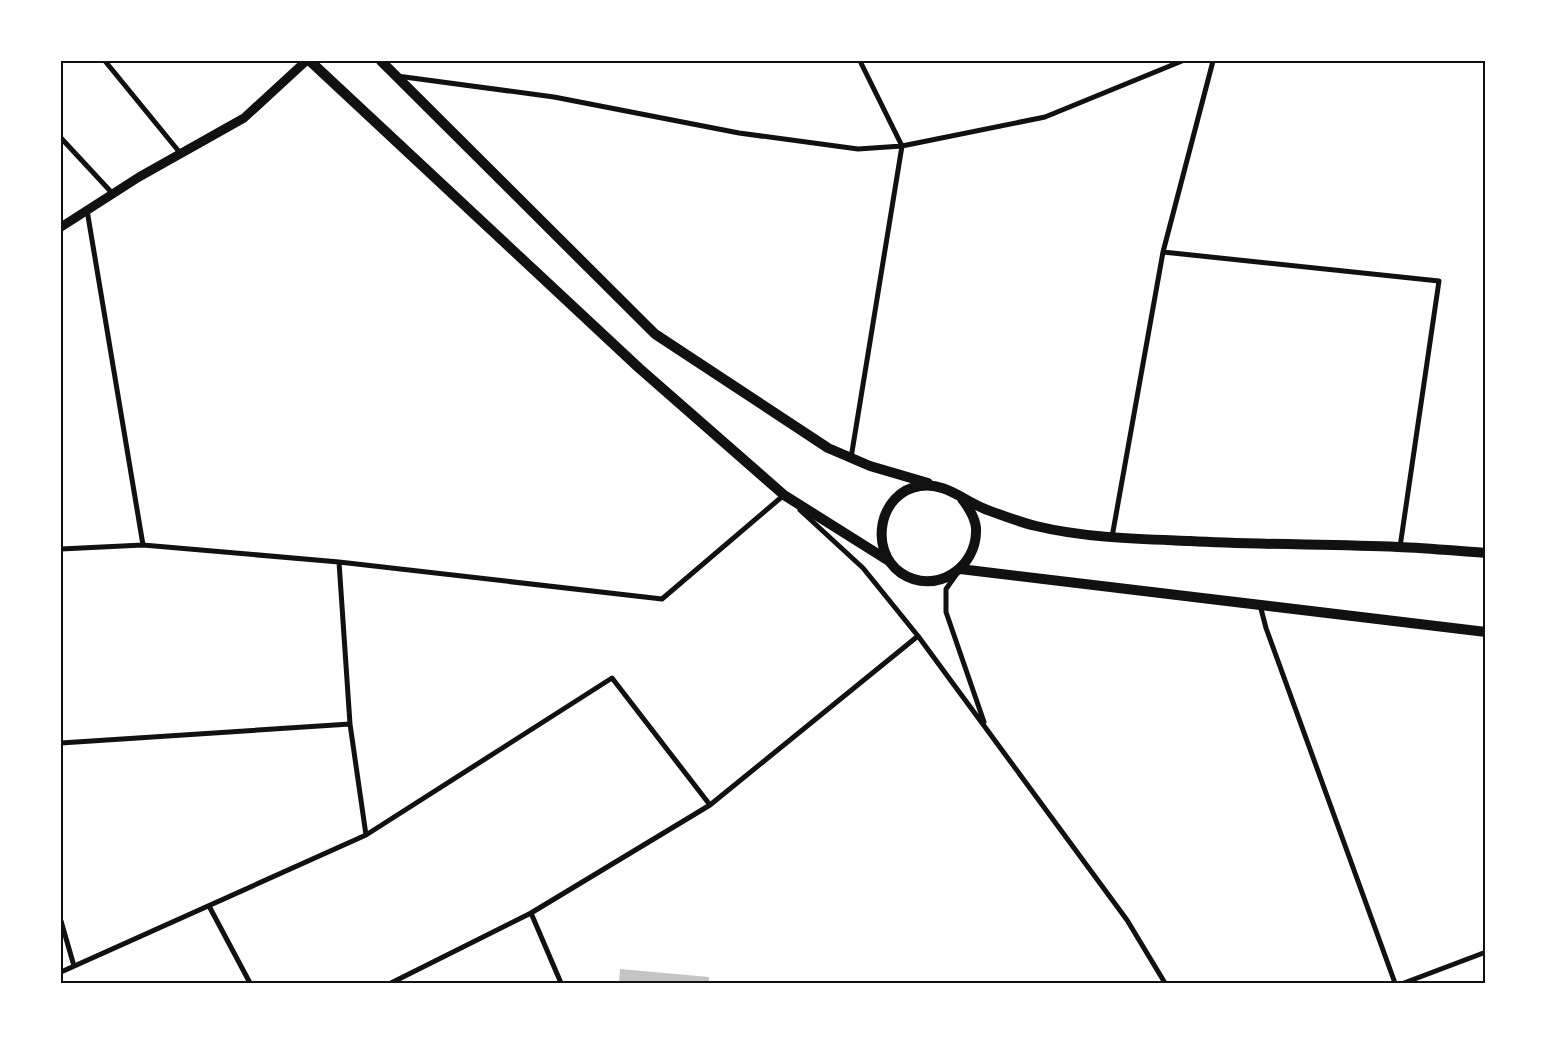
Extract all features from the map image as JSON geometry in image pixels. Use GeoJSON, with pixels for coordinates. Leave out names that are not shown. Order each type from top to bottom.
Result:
{"type":"FeatureCollection","features":[{"type":"Feature","properties":{"kind":"main road"},"geometry":{"type":"LineString","coordinates":[[308,61],[639,368],[784,495],[890,561],[901,573],[915,579],[931,581],[946,578],[960,569],[970,557],[975,542],[976,527],[971,512],[962,498]]}},
{"type":"Feature","properties":{"kind":"main road"},"geometry":{"type":"LineString","coordinates":[[381,61],[655,334],[828,448],[870,466],[949,489],[962,498],[986,509],[1036,526],[1112,538],[1244,544],[1400,547],[1486,553]]}},
{"type":"Feature","properties":{"kind":"main road"},"geometry":{"type":"LineString","coordinates":[[890,561],[883,547],[880,532],[883,516],[891,502],[903,492],[918,486],[934,485]]}},
{"type":"Feature","properties":{"kind":"main road"},"geometry":{"type":"LineString","coordinates":[[960,569],[1486,632]]}},
{"type":"Feature","properties":{"kind":"street"},"geometry":{"type":"LineString","coordinates":[[105,61],[181,154]]}},
{"type":"Feature","properties":{"kind":"street"},"geometry":{"type":"LineString","coordinates":[[61,227],[86,210],[244,118],[308,61]]}},
{"type":"Feature","properties":{"kind":"street"},"geometry":{"type":"LineString","coordinates":[[851,458],[902,146],[860,61]]}},
{"type":"Feature","properties":{"kind":"street"},"geometry":{"type":"LineString","coordinates":[[394,75],[554,97],[739,133],[858,149],[902,146],[1045,118],[1182,61]]}},
{"type":"Feature","properties":{"kind":"street"},"geometry":{"type":"LineString","coordinates":[[1112,538],[1163,252],[1213,61]]}},
{"type":"Feature","properties":{"kind":"street"},"geometry":{"type":"LineString","coordinates":[[61,138],[113,194]]}},
{"type":"Feature","properties":{"kind":"street"},"geometry":{"type":"LineString","coordinates":[[86,210],[143,545]]}},
{"type":"Feature","properties":{"kind":"street"},"geometry":{"type":"LineString","coordinates":[[1163,252],[1439,281],[1400,547]]}},
{"type":"Feature","properties":{"kind":"street"},"geometry":{"type":"LineString","coordinates":[[61,549],[143,545],[339,562],[662,598],[784,495],[863,568],[918,636],[1128,920],[1165,983]]}},
{"type":"Feature","properties":{"kind":"street"},"geometry":{"type":"LineString","coordinates":[[339,562],[350,724],[366,835]]}},
{"type":"Feature","properties":{"kind":"street"},"geometry":{"type":"LineString","coordinates":[[960,569],[946,589],[946,612],[986,727]]}},
{"type":"Feature","properties":{"kind":"street"},"geometry":{"type":"LineString","coordinates":[[1260,604],[1266,628],[1395,983]]}},
{"type":"Feature","properties":{"kind":"street"},"geometry":{"type":"LineString","coordinates":[[391,983],[531,914],[710,805],[918,636]]}},
{"type":"Feature","properties":{"kind":"street"},"geometry":{"type":"LineString","coordinates":[[61,972],[366,835],[612,678],[710,805]]}},
{"type":"Feature","properties":{"kind":"street"},"geometry":{"type":"LineString","coordinates":[[61,743],[350,724]]}},
{"type":"Feature","properties":{"kind":"street"},"geometry":{"type":"LineString","coordinates":[[209,906],[250,983]]}},
{"type":"Feature","properties":{"kind":"street"},"geometry":{"type":"LineString","coordinates":[[531,914],[561,983]]}},
{"type":"Feature","properties":{"kind":"street"},"geometry":{"type":"LineString","coordinates":[[61,921],[74,966]]}},
{"type":"Feature","properties":{"kind":"street"},"geometry":{"type":"LineString","coordinates":[[1404,983],[1486,952]]}},
{"type":"Feature","properties":{"kind":"building"},"geometry":{"type":"Polygon","coordinates":[[[620,969],[709,977],[709,983],[619,983],[620,969]]]}}]}
